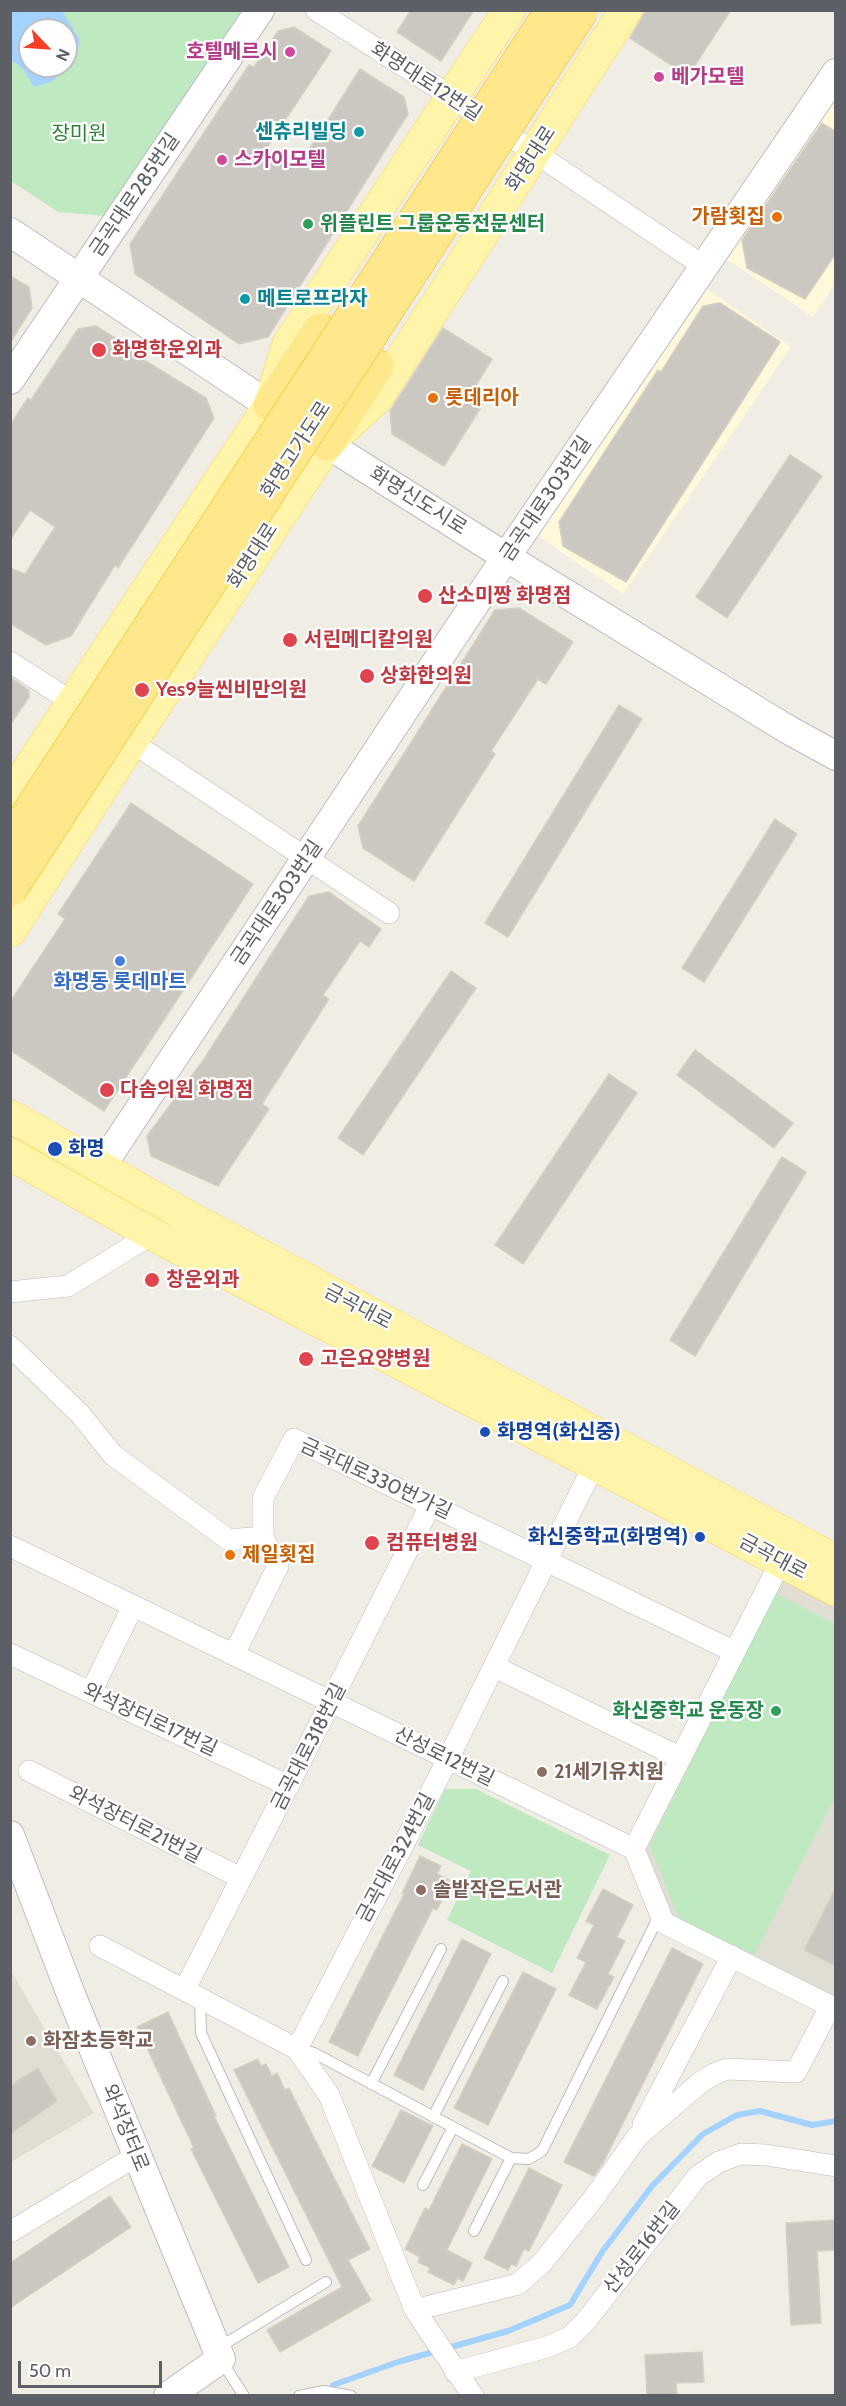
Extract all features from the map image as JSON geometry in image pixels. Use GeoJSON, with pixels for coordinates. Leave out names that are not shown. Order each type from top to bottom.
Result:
{"type":"FeatureCollection","features":[{"type":"Feature","properties":{"kind":"highway"},"geometry":{"type":"LineString","coordinates":[[270,405],[531,10]]}},
{"type":"Feature","properties":{"kind":"highway","name":"화명고가도로"},"geometry":{"type":"LineString","coordinates":[[10,841],[552,10]]}},
{"type":"Feature","properties":{"kind":"highway","name":"화명고가도로"},"geometry":{"type":"LineString","coordinates":[[10,890],[582,10]]}},
{"type":"Feature","properties":{"kind":"highway"},"geometry":{"type":"LineString","coordinates":[[327,444],[605,10]]}},
{"type":"Feature","properties":{"kind":"main road"},"geometry":{"type":"LineString","coordinates":[[10,797],[270,405],[288,345],[509,10]]}},
{"type":"Feature","properties":{"kind":"main road","name":"화명대로"},"geometry":{"type":"LineString","coordinates":[[10,931],[327,444],[376,399],[626,10]]}},
{"type":"Feature","properties":{"kind":"main road","name":"금곡대로"},"geometry":{"type":"LineString","coordinates":[[10,1116],[192,1219],[836,1561]]}},
{"type":"Feature","properties":{"kind":"main road","name":"금곡대로"},"geometry":{"type":"LineString","coordinates":[[10,1154],[152,1234],[836,1590]]}},
{"type":"Feature","properties":{"kind":"street","name":"금곡대로285번길"},"geometry":{"type":"LineString","coordinates":[[10,380],[260,10]]}},
{"type":"Feature","properties":{"kind":"street","name":"화명대로12번길"},"geometry":{"type":"LineString","coordinates":[[316,10],[705,267]]}},
{"type":"Feature","properties":{"kind":"street","name":"금곡대로303번길"},"geometry":{"type":"LineString","coordinates":[[101,1167],[507,557],[836,73]]}},
{"type":"Feature","properties":{"kind":"street","name":"화명신도시로"},"geometry":{"type":"LineString","coordinates":[[10,232],[327,444],[787,729],[836,756]]}},
{"type":"Feature","properties":{"kind":"street"},"geometry":{"type":"LineString","coordinates":[[10,662],[389,913]]}},
{"type":"Feature","properties":{"kind":"street"},"geometry":{"type":"LineString","coordinates":[[10,1292],[68,1286],[152,1234]]}},
{"type":"Feature","properties":{"kind":"street"},"geometry":{"type":"LineString","coordinates":[[10,1346],[80,1414],[112,1455],[229,1540],[264,1537]]}},
{"type":"Feature","properties":{"kind":"street","name":"금곡대로330번가길"},"geometry":{"type":"LineString","coordinates":[[234,1654],[278,1566],[264,1537],[263,1498],[294,1439],[735,1652]]}},
{"type":"Feature","properties":{"kind":"street","name":"금곡대로324번길"},"geometry":{"type":"LineString","coordinates":[[297,2049],[495,1667],[595,1463]]}},
{"type":"Feature","properties":{"kind":"street","name":"금곡대로318번길"},"geometry":{"type":"LineString","coordinates":[[192,1993],[241,1878],[431,1504]]}},
{"type":"Feature","properties":{"kind":"street","name":"산성로12번길"},"geometry":{"type":"LineString","coordinates":[[10,1546],[634,1849]]}},
{"type":"Feature","properties":{"kind":"street"},"geometry":{"type":"LineString","coordinates":[[637,2137],[700,2082],[714,2074],[727,2069],[796,2072],[833,2008],[664,1923],[634,1849],[781,1561]]}},
{"type":"Feature","properties":{"kind":"street"},"geometry":{"type":"LineString","coordinates":[[91,1692],[133,1606]]}},
{"type":"Feature","properties":{"kind":"street","name":"와석장터로17번길"},"geometry":{"type":"LineString","coordinates":[[10,1654],[289,1786]]}},
{"type":"Feature","properties":{"kind":"street"},"geometry":{"type":"LineString","coordinates":[[495,1667],[681,1758]]}},
{"type":"Feature","properties":{"kind":"street","name":"와석장터로21번길"},"geometry":{"type":"LineString","coordinates":[[29,1771],[241,1878]]}},
{"type":"Feature","properties":{"kind":"street","name":"와석장터로"},"geometry":{"type":"LineString","coordinates":[[10,1835],[72,1997],[218,2354]]}},
{"type":"Feature","properties":{"kind":"street"},"geometry":{"type":"LineString","coordinates":[[100,1946],[297,2049],[329,2095],[415,2310],[473,2396]]}},
{"type":"Feature","properties":{"kind":"street"},"geometry":{"type":"LineString","coordinates":[[415,2310],[518,2284],[542,2263],[596,2195],[637,2137],[732,1956]]}},
{"type":"Feature","properties":{"kind":"street","name":"산성로16번길"},"geometry":{"type":"LineString","coordinates":[[455,2372],[547,2347],[570,2337],[586,2321],[698,2176],[719,2163],[741,2154],[836,2166]]}},
{"type":"Feature","properties":{"kind":"street"},"geometry":{"type":"LineString","coordinates":[[10,2232],[136,2156]]}},
{"type":"Feature","properties":{"kind":"street"},"geometry":{"type":"LineString","coordinates":[[168,2396],[218,2354]]}},
{"type":"Feature","properties":{"kind":"lane"},"geometry":{"type":"LineString","coordinates":[[297,2049],[314,2053],[511,2158],[529,2159],[542,2151],[660,1914]]}},
{"type":"Feature","properties":{"kind":"lane"},"geometry":{"type":"LineString","coordinates":[[371,2084],[441,1949]]}},
{"type":"Feature","properties":{"kind":"lane"},"geometry":{"type":"LineString","coordinates":[[433,2117],[503,1981]]}},
{"type":"Feature","properties":{"kind":"lane"},"geometry":{"type":"LineString","coordinates":[[192,1993],[201,2033],[306,2260]]}},
{"type":"Feature","properties":{"kind":"lane"},"geometry":{"type":"LineString","coordinates":[[423,2185],[453,2127]]}},
{"type":"Feature","properties":{"kind":"lane"},"geometry":{"type":"LineString","coordinates":[[474,2231],[511,2158]]}},
{"type":"Feature","properties":{"kind":"lane"},"geometry":{"type":"LineString","coordinates":[[244,2396],[218,2354],[326,2282]]}},
{"type":"Feature","properties":{"kind":"lane"},"geometry":{"type":"LineString","coordinates":[[299,2396],[324,2391],[351,2396]]}},
{"type":"Feature","properties":{"kind":"shaded area"},"geometry":{"type":"Polygon","coordinates":[[[835,94],[835,283],[813,317],[725,258],[835,94]]]}},
{"type":"Feature","properties":{"kind":"shaded area"},"geometry":{"type":"Polygon","coordinates":[[[707,289],[791,347],[623,594],[538,536],[707,289]]]}},
{"type":"Feature","properties":{"kind":"shaded area","name":"화신중학교 운동장"},"geometry":{"type":"Polygon","coordinates":[[[786,1573],[835,1599],[835,1999],[671,1920],[642,1851],[786,1573]]]}},
{"type":"Feature","properties":{"kind":"shaded area","name":"화잠초등학교"},"geometry":{"type":"Polygon","coordinates":[[[10,1969],[94,2113],[11,2162],[10,2162],[10,1969]]]}},
{"type":"Feature","properties":{"kind":"green space","name":"장미원"},"geometry":{"type":"Polygon","coordinates":[[[10,11],[243,11],[105,216],[58,212],[11,181],[10,11]]]}},
{"type":"Feature","properties":{"kind":"green space","name":"화신중학교 운동장"},"geometry":{"type":"Polygon","coordinates":[[[775,1593],[835,1624],[835,1798],[754,1955],[679,1919],[650,1846],[775,1593]]]}},
{"type":"Feature","properties":{"kind":"green space"},"geometry":{"type":"Polygon","coordinates":[[[445,1789],[476,1789],[610,1855],[552,1973],[447,1920],[471,1871],[418,1845],[445,1789]]]}},
{"type":"Feature","properties":{"kind":"water"},"geometry":{"type":"Polygon","coordinates":[[[11,10],[62,11],[66,18],[18,18],[18,65],[11,60],[11,10]]]}},
{"type":"Feature","properties":{"kind":"water"},"geometry":{"type":"Polygon","coordinates":[[[28,78],[56,78],[53,81],[34,87],[28,78]]]}},
{"type":"Feature","properties":{"kind":"building"},"geometry":{"type":"Polygon","coordinates":[[[411,10],[474,10],[441,61],[397,32],[411,10]]]}},
{"type":"Feature","properties":{"kind":"building"},"geometry":{"type":"Polygon","coordinates":[[[646,10],[731,10],[688,76],[630,38],[646,10]]]}},
{"type":"Feature","properties":{"kind":"building"},"geometry":{"type":"Polygon","coordinates":[[[294,27],[331,51],[266,149],[293,166],[297,161],[300,164],[360,69],[404,97],[408,114],[268,337],[239,344],[135,274],[130,244],[249,65],[254,67],[278,31],[294,27]]]}},
{"type":"Feature","properties":{"kind":"building"},"geometry":{"type":"Polygon","coordinates":[[[822,123],[836,132],[836,253],[805,299],[747,268],[742,240],[822,123]]]}},
{"type":"Feature","properties":{"kind":"building"},"geometry":{"type":"Polygon","coordinates":[[[10,276],[29,287],[32,308],[10,343],[10,276]]]}},
{"type":"Feature","properties":{"kind":"building"},"geometry":{"type":"Polygon","coordinates":[[[720,303],[780,342],[626,582],[563,546],[559,522],[658,370],[661,372],[703,306],[720,303]]]}},
{"type":"Feature","properties":{"kind":"building"},"geometry":{"type":"Polygon","coordinates":[[[96,326],[145,357],[144,360],[206,398],[214,418],[118,568],[115,565],[71,636],[46,645],[10,623],[10,568],[25,574],[55,527],[30,510],[10,540],[10,425],[28,398],[31,400],[78,329],[96,326]]]}},
{"type":"Feature","properties":{"kind":"building","name":"롯데리아"},"geometry":{"type":"Polygon","coordinates":[[[443,328],[492,359],[470,395],[483,404],[444,466],[392,434],[390,411],[443,328]]]}},
{"type":"Feature","properties":{"kind":"building"},"geometry":{"type":"Polygon","coordinates":[[[790,455],[822,476],[727,618],[696,597],[790,455]]]}},
{"type":"Feature","properties":{"kind":"building"},"geometry":{"type":"Polygon","coordinates":[[[519,608],[573,642],[546,684],[538,679],[491,751],[495,754],[414,881],[363,848],[358,826],[495,610],[519,608]]]}},
{"type":"Feature","properties":{"kind":"building"},"geometry":{"type":"Polygon","coordinates":[[[10,677],[29,690],[29,697],[10,725],[10,677]]]}},
{"type":"Feature","properties":{"kind":"building"},"geometry":{"type":"Polygon","coordinates":[[[619,705],[642,719],[508,937],[485,923],[619,705]]]}},
{"type":"Feature","properties":{"kind":"building","name":"화명동 롯데마트"},"geometry":{"type":"Polygon","coordinates":[[[131,803],[253,884],[104,1111],[10,1050],[10,1002],[65,919],[58,914],[131,803]]]}},
{"type":"Feature","properties":{"kind":"building"},"geometry":{"type":"Polygon","coordinates":[[[775,819],[797,834],[704,982],[682,968],[775,819]]]}},
{"type":"Feature","properties":{"kind":"building"},"geometry":{"type":"Polygon","coordinates":[[[329,892],[381,929],[369,947],[360,941],[323,995],[329,999],[262,1104],[269,1109],[218,1186],[151,1156],[147,1136],[202,1062],[309,896],[329,892]]]}},
{"type":"Feature","properties":{"kind":"building"},"geometry":{"type":"Polygon","coordinates":[[[451,971],[476,988],[363,1155],[338,1138],[451,971]]]}},
{"type":"Feature","properties":{"kind":"building"},"geometry":{"type":"Polygon","coordinates":[[[695,1050],[793,1123],[774,1148],[677,1075],[695,1050]]]}},
{"type":"Feature","properties":{"kind":"building"},"geometry":{"type":"Polygon","coordinates":[[[609,1074],[637,1093],[523,1264],[495,1245],[609,1074]]]}},
{"type":"Feature","properties":{"kind":"building"},"geometry":{"type":"Polygon","coordinates":[[[782,1157],[806,1172],[695,1356],[670,1340],[782,1157]]]}},
{"type":"Feature","properties":{"kind":"building"},"geometry":{"type":"Polygon","coordinates":[[[420,1856],[441,1866],[437,1874],[451,1881],[437,1910],[433,1908],[358,2056],[329,2042],[404,1894],[402,1893],[420,1856]]]}},
{"type":"Feature","properties":{"kind":"building"},"geometry":{"type":"Polygon","coordinates":[[[836,1887],[836,1966],[804,1950],[836,1887]]]}},
{"type":"Feature","properties":{"kind":"building"},"geometry":{"type":"Polygon","coordinates":[[[603,1889],[633,1905],[617,1937],[625,1941],[608,1974],[614,1977],[597,2009],[569,1995],[586,1962],[577,1958],[594,1925],[586,1921],[603,1889]]]}},
{"type":"Feature","properties":{"kind":"building"},"geometry":{"type":"Polygon","coordinates":[[[462,1939],[491,1954],[423,2090],[394,2075],[462,1939]]]}},
{"type":"Feature","properties":{"kind":"building"},"geometry":{"type":"Polygon","coordinates":[[[672,1948],[703,1964],[603,2163],[594,2176],[564,2162],[672,1948]]]}},
{"type":"Feature","properties":{"kind":"building"},"geometry":{"type":"Polygon","coordinates":[[[523,1972],[556,1989],[488,2125],[454,2108],[523,1972]]]}},
{"type":"Feature","properties":{"kind":"building"},"geometry":{"type":"Polygon","coordinates":[[[168,2012],[216,2116],[214,2116],[289,2267],[258,2283],[191,2149],[194,2148],[137,2027],[168,2012]]]}},
{"type":"Feature","properties":{"kind":"building"},"geometry":{"type":"Polygon","coordinates":[[[258,2059],[261,2066],[266,2064],[272,2076],[277,2073],[285,2090],[289,2088],[370,2249],[348,2260],[371,2300],[280,2352],[267,2330],[342,2287],[234,2070],[258,2059]]]}},
{"type":"Feature","properties":{"kind":"building"},"geometry":{"type":"Polygon","coordinates":[[[38,2068],[57,2101],[10,2134],[10,2086],[38,2068]]]}},
{"type":"Feature","properties":{"kind":"building"},"geometry":{"type":"Polygon","coordinates":[[[401,2110],[433,2126],[404,2183],[372,2166],[401,2110]]]}},
{"type":"Feature","properties":{"kind":"building"},"geometry":{"type":"Polygon","coordinates":[[[462,2144],[492,2159],[447,2250],[472,2263],[463,2281],[457,2278],[454,2285],[428,2272],[430,2268],[418,2262],[420,2257],[405,2249],[425,2208],[429,2210],[462,2144]]]}},
{"type":"Feature","properties":{"kind":"building"},"geometry":{"type":"Polygon","coordinates":[[[529,2168],[562,2185],[529,2251],[524,2249],[516,2266],[511,2264],[508,2270],[484,2258],[529,2168]]]}},
{"type":"Feature","properties":{"kind":"building"},"geometry":{"type":"Polygon","coordinates":[[[110,2196],[131,2227],[10,2308],[10,2263],[110,2196]]]}},
{"type":"Feature","properties":{"kind":"building"},"geometry":{"type":"Polygon","coordinates":[[[836,2220],[836,2250],[817,2251],[821,2323],[791,2325],[786,2223],[836,2220]]]}},
{"type":"Feature","properties":{"kind":"building"},"geometry":{"type":"Polygon","coordinates":[[[702,2352],[704,2382],[676,2383],[677,2396],[647,2396],[645,2355],[702,2352]]]}},
{"type":"Feature","properties":{"kind":"waterway"},"geometry":{"type":"LineString","coordinates":[[333,2385],[401,2361],[508,2331],[570,2305],[602,2252],[652,2186],[703,2134],[737,2115],[760,2111],[812,2125],[836,2121]]}},
{"type":"Feature","properties":{"kind":"place","name":"호텔메르시"},"geometry":{"type":"Point","coordinates":[290,52]}},
{"type":"Feature","properties":{"kind":"place","name":"베가모텔"},"geometry":{"type":"Point","coordinates":[659,77]}},
{"type":"Feature","properties":{"kind":"place","name":"센츄리빌딩"},"geometry":{"type":"Point","coordinates":[359,132]}},
{"type":"Feature","properties":{"kind":"place","name":"스카이모텔"},"geometry":{"type":"Point","coordinates":[222,160]}},
{"type":"Feature","properties":{"kind":"place","name":"가람횟집"},"geometry":{"type":"Point","coordinates":[777,217]}},
{"type":"Feature","properties":{"kind":"place","name":"위플린트 그룹운동전문센터"},"geometry":{"type":"Point","coordinates":[308,224]}},
{"type":"Feature","properties":{"kind":"place","name":"메트로프라자"},"geometry":{"type":"Point","coordinates":[245,299]}},
{"type":"Feature","properties":{"kind":"place","name":"화명학운외과"},"geometry":{"type":"Point","coordinates":[99,350]}},
{"type":"Feature","properties":{"kind":"place","name":"롯데리아"},"geometry":{"type":"Point","coordinates":[433,398]}},
{"type":"Feature","properties":{"kind":"place","name":"산소미짱 화명점"},"geometry":{"type":"Point","coordinates":[425,596]}},
{"type":"Feature","properties":{"kind":"place","name":"서린메디칼의원"},"geometry":{"type":"Point","coordinates":[290,640]}},
{"type":"Feature","properties":{"kind":"place","name":"상화한의원"},"geometry":{"type":"Point","coordinates":[367,676]}},
{"type":"Feature","properties":{"kind":"place","name":"Yes9늘씬비만의원"},"geometry":{"type":"Point","coordinates":[142,690]}},
{"type":"Feature","properties":{"kind":"place","name":"화명동 롯데마트"},"geometry":{"type":"Point","coordinates":[120,961]}},
{"type":"Feature","properties":{"kind":"place","name":"다솜의원 화명점"},"geometry":{"type":"Point","coordinates":[107,1090]}},
{"type":"Feature","properties":{"kind":"place","name":"화명"},"geometry":{"type":"Point","coordinates":[55,1149]}},
{"type":"Feature","properties":{"kind":"place","name":"창운외과"},"geometry":{"type":"Point","coordinates":[152,1280]}},
{"type":"Feature","properties":{"kind":"place","name":"고은요양병원"},"geometry":{"type":"Point","coordinates":[306,1359]}},
{"type":"Feature","properties":{"kind":"place","name":"화명역(화신중)"},"geometry":{"type":"Point","coordinates":[485,1432]}},
{"type":"Feature","properties":{"kind":"place","name":"화신중학교(화명역)"},"geometry":{"type":"Point","coordinates":[700,1537]}},
{"type":"Feature","properties":{"kind":"place","name":"컴퓨터병원"},"geometry":{"type":"Point","coordinates":[372,1543]}},
{"type":"Feature","properties":{"kind":"place","name":"제일횟집"},"geometry":{"type":"Point","coordinates":[230,1555]}},
{"type":"Feature","properties":{"kind":"place","name":"화신중학교 운동장"},"geometry":{"type":"Point","coordinates":[776,1711]}},
{"type":"Feature","properties":{"kind":"place","name":"21세기유치원"},"geometry":{"type":"Point","coordinates":[542,1772]}},
{"type":"Feature","properties":{"kind":"place","name":"솔밭작은도서관"},"geometry":{"type":"Point","coordinates":[421,1890]}},
{"type":"Feature","properties":{"kind":"place","name":"화잠초등학교"},"geometry":{"type":"Point","coordinates":[31,2041]}}]}
